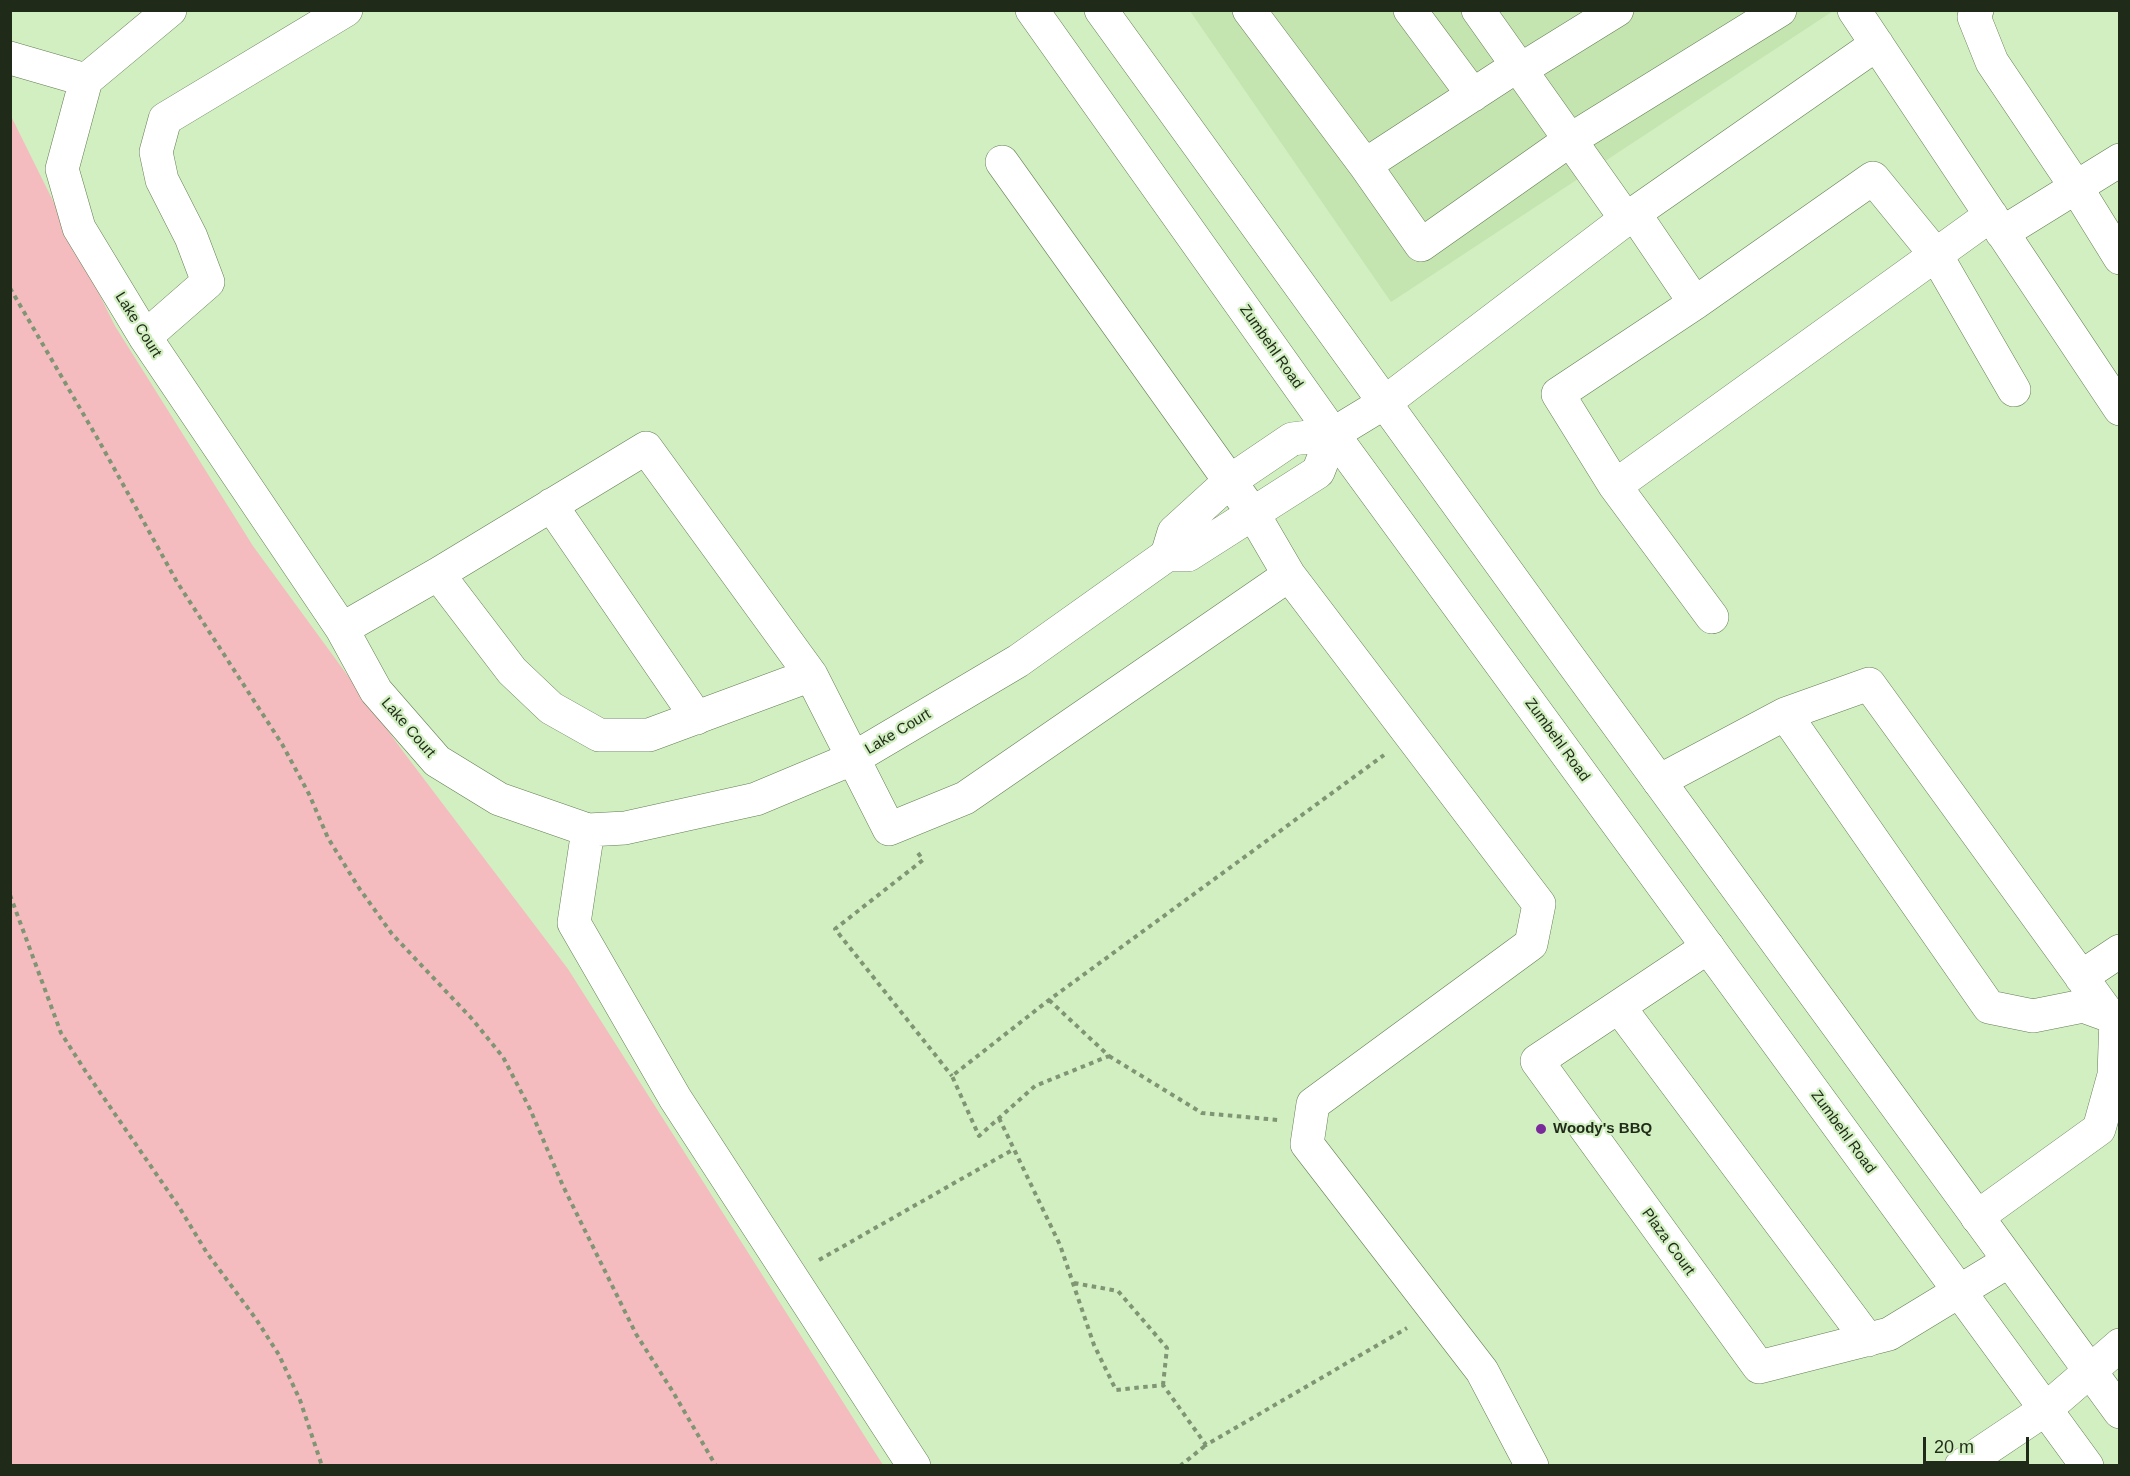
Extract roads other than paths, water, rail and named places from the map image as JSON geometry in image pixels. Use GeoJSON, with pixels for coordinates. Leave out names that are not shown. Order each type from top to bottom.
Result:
{"type":"FeatureCollection","features":[{"type":"Feature","properties":{"kind":"main road"},"geometry":{"type":"LineString","coordinates":[[10,58],[86,80],[170,10]]}},
{"type":"Feature","properties":{"kind":"main road"},"geometry":{"type":"LineString","coordinates":[[145,337],[208,282],[191,237],[162,180],[156,152],[165,119],[346,10]]}},
{"type":"Feature","properties":{"kind":"main road","name":"Zumbehl Road"},"geometry":{"type":"LineString","coordinates":[[1032,10],[1333,434],[2087,1466]]}},
{"type":"Feature","properties":{"kind":"main road"},"geometry":{"type":"LineString","coordinates":[[1101,10],[1384,403],[2120,1412]]}},
{"type":"Feature","properties":{"kind":"main road"},"geometry":{"type":"LineString","coordinates":[[1249,10],[1365,165],[1421,245],[1570,140],[1780,10]]}},
{"type":"Feature","properties":{"kind":"main road"},"geometry":{"type":"LineString","coordinates":[[1410,10],[1473,95]]}},
{"type":"Feature","properties":{"kind":"main road"},"geometry":{"type":"LineString","coordinates":[[1478,10],[1570,140],[1695,303]]}},
{"type":"Feature","properties":{"kind":"main road"},"geometry":{"type":"LineString","coordinates":[[1365,165],[1473,95],[1617,10]]}},
{"type":"Feature","properties":{"kind":"main road"},"geometry":{"type":"LineString","coordinates":[[1854,10],[2120,409]]}},
{"type":"Feature","properties":{"kind":"main road"},"geometry":{"type":"LineString","coordinates":[[1977,10],[1974,17],[1992,62],[2076,187],[2120,258]]}},
{"type":"Feature","properties":{"kind":"main road"},"geometry":{"type":"LineString","coordinates":[[1167,555],[1174,532],[1230,481],[1292,439],[1333,434],[1384,403],[1630,216],[1877,44]]}},
{"type":"Feature","properties":{"kind":"main road","name":"Lake Court"},"geometry":{"type":"LineString","coordinates":[[86,80],[62,170],[79,228],[145,337],[342,629],[376,691],[437,761],[499,800],[588,830],[625,828],[756,800],[854,758],[1018,662],[1167,555],[1188,555],[1254,515],[1318,472],[1333,434]]}},
{"type":"Feature","properties":{"kind":"main road"},"geometry":{"type":"LineString","coordinates":[[1615,486],[1936,255],[2076,187],[2120,160]]}},
{"type":"Feature","properties":{"kind":"main road"},"geometry":{"type":"LineString","coordinates":[[1002,162],[1254,515],[1289,575],[1539,904],[1531,944],[1313,1104],[1307,1144],[1482,1371],[1532,1466]]}},
{"type":"Feature","properties":{"kind":"main road"},"geometry":{"type":"LineString","coordinates":[[1712,617],[1615,486],[1558,394],[1695,303],[1874,178],[1936,255],[2014,390]]}},
{"type":"Feature","properties":{"kind":"main road"},"geometry":{"type":"LineString","coordinates":[[342,629],[438,574],[646,448],[811,675],[889,829],[965,798],[1289,575]]}},
{"type":"Feature","properties":{"kind":"main road"},"geometry":{"type":"LineString","coordinates":[[551,505],[697,718]]}},
{"type":"Feature","properties":{"kind":"main road"},"geometry":{"type":"LineString","coordinates":[[438,574],[512,671],[551,708],[599,735],[649,735],[811,675]]}},
{"type":"Feature","properties":{"kind":"main road"},"geometry":{"type":"LineString","coordinates":[[1659,781],[1785,714],[1869,684],[2109,1016]]}},
{"type":"Feature","properties":{"kind":"main road"},"geometry":{"type":"LineString","coordinates":[[1785,714],[1989,1007],[2033,1016],[2083,1006],[2116,1018],[2117,1064],[2099,1129],[1977,1217]]}},
{"type":"Feature","properties":{"kind":"main road"},"geometry":{"type":"LineString","coordinates":[[588,830],[574,923],[675,1098],[914,1466]]}},
{"type":"Feature","properties":{"kind":"main road","name":"Plaza Court"},"geometry":{"type":"LineString","coordinates":[[1708,947],[1537,1061],[1760,1367],[1889,1334],[2009,1261]]}},
{"type":"Feature","properties":{"kind":"main road"},"geometry":{"type":"LineString","coordinates":[[2081,977],[2120,951]]}},
{"type":"Feature","properties":{"kind":"main road"},"geometry":{"type":"LineString","coordinates":[[1619,1007],[1868,1340]]}},
{"type":"Feature","properties":{"kind":"main road"},"geometry":{"type":"LineString","coordinates":[[1961,1466],[2046,1409],[2120,1345]]}},
{"type":"Feature","properties":{"kind":"place","name":"Woody's BBQ"},"geometry":{"type":"Point","coordinates":[1541,1129]}}]}
